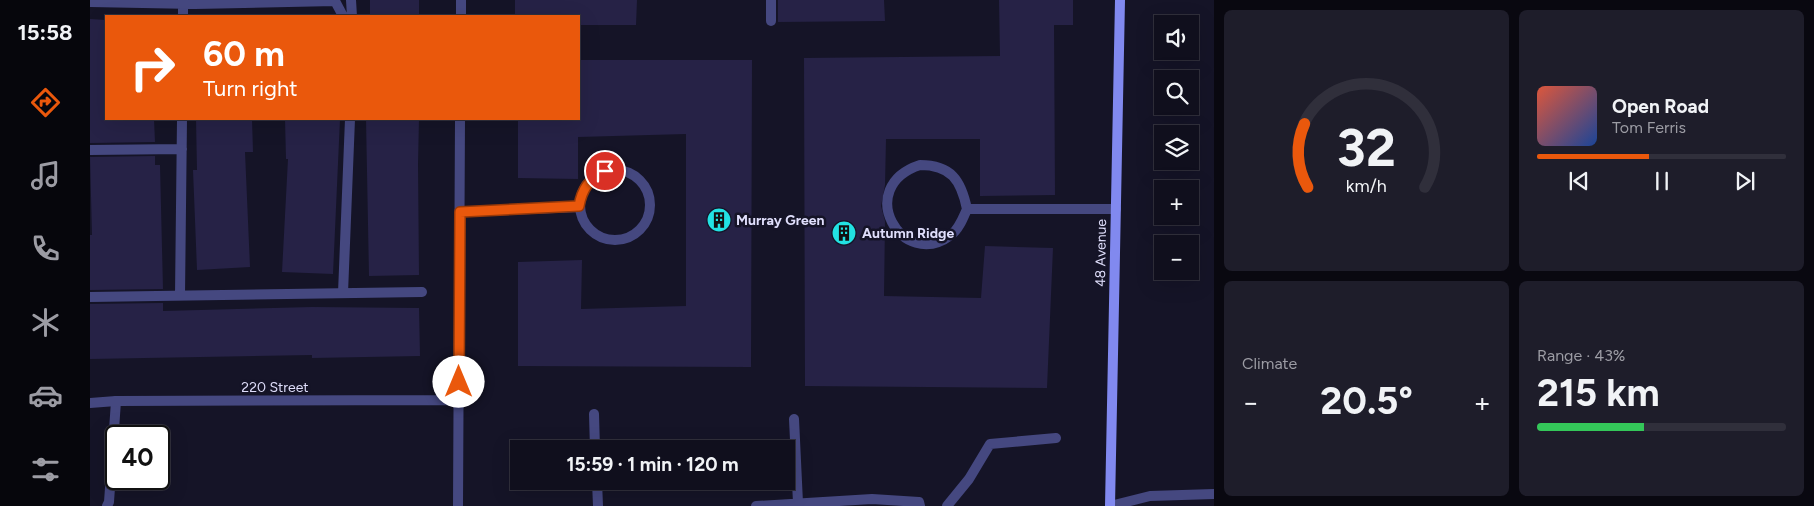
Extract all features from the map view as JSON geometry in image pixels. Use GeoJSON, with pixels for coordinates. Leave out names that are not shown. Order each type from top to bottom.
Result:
{"type":"FeatureCollection","features":[{"type":"Feature","properties":{"kind":"main road","name":"48 Avenue"},"geometry":{"type":"LineString","coordinates":[[1110,506],[1120,0]]}},
{"type":"Feature","properties":{"kind":"street"},"geometry":{"type":"LineString","coordinates":[[351,0],[352,15]]}},
{"type":"Feature","properties":{"kind":"street"},"geometry":{"type":"LineString","coordinates":[[460,15],[461,0]]}},
{"type":"Feature","properties":{"kind":"street"},"geometry":{"type":"LineString","coordinates":[[771,0],[771,22]]}},
{"type":"Feature","properties":{"kind":"street"},"geometry":{"type":"LineString","coordinates":[[90,2],[183,4],[336,1],[343,15]]}},
{"type":"Feature","properties":{"kind":"street"},"geometry":{"type":"LineString","coordinates":[[183,4],[183,15]]}},
{"type":"Feature","properties":{"kind":"street"},"geometry":{"type":"LineString","coordinates":[[180,295],[182,120]]}},
{"type":"Feature","properties":{"kind":"street"},"geometry":{"type":"LineString","coordinates":[[343,293],[350,120]]}},
{"type":"Feature","properties":{"kind":"street"},"geometry":{"type":"LineString","coordinates":[[458,506],[460,120]]}},
{"type":"Feature","properties":{"kind":"street"},"geometry":{"type":"LineString","coordinates":[[90,150],[182,149]]}},
{"type":"Feature","properties":{"kind":"street"},"geometry":{"type":"LineString","coordinates":[[920,165],[932,165],[944,169],[954,177],[961,187],[968,209],[952,235],[940,242],[926,244],[907,239],[892,225],[887,212],[887,198],[894,181],[908,169],[920,165]]}},
{"type":"Feature","properties":{"kind":"street"},"geometry":{"type":"LineString","coordinates":[[605,171],[628,172],[638,178],[646,187],[650,198],[650,210],[644,226],[630,237],[620,240],[608,240],[597,236],[588,228],[582,218],[579,206],[581,195],[586,185],[594,176],[605,171]]}},
{"type":"Feature","properties":{"kind":"street"},"geometry":{"type":"LineString","coordinates":[[460,212],[579,206]]}},
{"type":"Feature","properties":{"kind":"street"},"geometry":{"type":"LineString","coordinates":[[968,209],[1116,209]]}},
{"type":"Feature","properties":{"kind":"street"},"geometry":{"type":"LineString","coordinates":[[90,297],[422,292]]}},
{"type":"Feature","properties":{"kind":"street","name":"220 Street"},"geometry":{"type":"LineString","coordinates":[[90,402],[459,400]]}},
{"type":"Feature","properties":{"kind":"street"},"geometry":{"type":"LineString","coordinates":[[107,506],[109,502],[116,401]]}},
{"type":"Feature","properties":{"kind":"street"},"geometry":{"type":"LineString","coordinates":[[594,414],[595,440]]}},
{"type":"Feature","properties":{"kind":"street"},"geometry":{"type":"LineString","coordinates":[[794,419],[798,504]]}},
{"type":"Feature","properties":{"kind":"street"},"geometry":{"type":"LineString","coordinates":[[947,506],[969,479],[990,444],[1056,438]]}},
{"type":"Feature","properties":{"kind":"street"},"geometry":{"type":"LineString","coordinates":[[597,490],[598,506]]}},
{"type":"Feature","properties":{"kind":"street"},"geometry":{"type":"LineString","coordinates":[[1110,506],[1150,496],[1214,494]]}},
{"type":"Feature","properties":{"kind":"street"},"geometry":{"type":"LineString","coordinates":[[756,506],[853,503],[872,499],[919,502],[920,506]]}},
{"type":"Feature","properties":{"kind":"building"},"geometry":{"type":"Polygon","coordinates":[[[370,0],[419,0],[419,15],[370,15],[370,0]]]}},
{"type":"Feature","properties":{"kind":"building"},"geometry":{"type":"Polygon","coordinates":[[[515,0],[637,0],[636,25],[580,25],[580,15],[515,15],[515,0]]]}},
{"type":"Feature","properties":{"kind":"building"},"geometry":{"type":"Polygon","coordinates":[[[778,0],[884,0],[885,21],[778,22],[778,0]]]}},
{"type":"Feature","properties":{"kind":"building","name":"Autumn Ridge"},"geometry":{"type":"Polygon","coordinates":[[[999,0],[1073,0],[1073,25],[1054,25],[1055,195],[980,196],[980,139],[886,139],[885,185],[881,206],[885,221],[884,296],[981,298],[985,246],[1053,248],[1047,388],[805,386],[804,58],[1000,56],[999,0]]]}},
{"type":"Feature","properties":{"kind":"building"},"geometry":{"type":"Polygon","coordinates":[[[90,19],[105,20],[105,120],[154,120],[155,142],[90,143],[90,19]]]}},
{"type":"Feature","properties":{"kind":"building","name":"Murray Green"},"geometry":{"type":"Polygon","coordinates":[[[580,60],[752,60],[751,367],[518,366],[518,262],[582,260],[581,309],[686,306],[686,134],[578,137],[578,179],[518,178],[518,120],[580,120],[580,60]]]}},
{"type":"Feature","properties":{"kind":"building"},"geometry":{"type":"Polygon","coordinates":[[[196,120],[252,120],[253,152],[245,152],[250,267],[197,270],[193,170],[197,170],[196,120]]]}},
{"type":"Feature","properties":{"kind":"building"},"geometry":{"type":"Polygon","coordinates":[[[285,120],[340,120],[333,274],[282,272],[288,159],[286,159],[285,120]]]}},
{"type":"Feature","properties":{"kind":"building"},"geometry":{"type":"Polygon","coordinates":[[[366,120],[419,120],[419,275],[369,276],[366,120]]]}},
{"type":"Feature","properties":{"kind":"building"},"geometry":{"type":"Polygon","coordinates":[[[155,156],[155,165],[160,165],[163,289],[90,290],[90,235],[92,235],[90,157],[155,156]]]}},
{"type":"Feature","properties":{"kind":"building"},"geometry":{"type":"Polygon","coordinates":[[[163,303],[163,311],[312,307],[419,308],[420,356],[312,358],[312,355],[90,359],[90,304],[163,303]]]}},
{"type":"Feature","properties":{"kind":"place","name":"Murray Green"},"geometry":{"type":"Point","coordinates":[719,220]}},
{"type":"Feature","properties":{"kind":"place","name":"Autumn Ridge"},"geometry":{"type":"Point","coordinates":[844,233]}},
{"type":"Feature","properties":{"kind":"route"},"geometry":{"type":"LineString","coordinates":[[459,382],[460,212],[579,206],[581,195],[586,185],[594,176],[605,171]]}}]}
